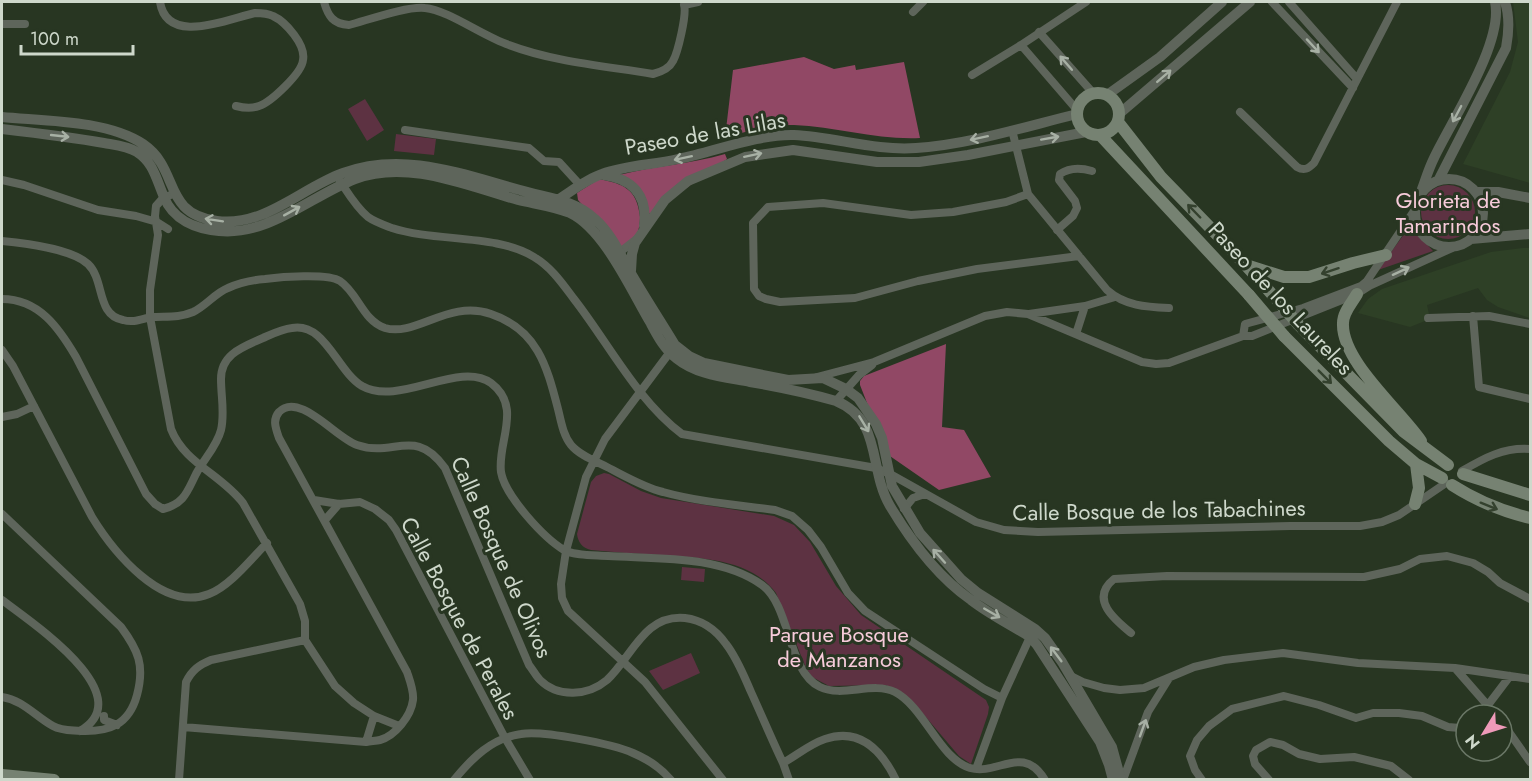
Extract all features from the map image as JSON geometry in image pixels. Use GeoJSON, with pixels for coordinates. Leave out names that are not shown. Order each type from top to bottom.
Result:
{"type":"FeatureCollection","features":[{"type":"Feature","properties":{"kind":"main road"},"geometry":{"type":"LineString","coordinates":[[1093,93],[1107,95],[1113,100],[1118,118],[1111,131],[1100,135],[1086,132],[1081,127],[1077,112],[1083,99],[1093,93]]}},
{"type":"Feature","properties":{"kind":"main road","name":"Paseo de los Laureles"},"geometry":{"type":"LineString","coordinates":[[1118,118],[1161,177],[1299,324],[1404,432],[1448,465]]}},
{"type":"Feature","properties":{"kind":"main road","name":"Paseo de los Laureles"},"geometry":{"type":"LineString","coordinates":[[1100,135],[1249,295],[1284,336],[1389,441],[1416,464],[1475,500],[1505,512],[1530,518]]}},
{"type":"Feature","properties":{"kind":"main road"},"geometry":{"type":"LineString","coordinates":[[1150,189],[1155,180],[1161,177]]}},
{"type":"Feature","properties":{"kind":"main road"},"geometry":{"type":"LineString","coordinates":[[1245,264],[1284,277],[1309,277],[1386,255]]}},
{"type":"Feature","properties":{"kind":"main road"},"geometry":{"type":"LineString","coordinates":[[1357,294],[1345,314],[1343,323],[1344,337],[1349,349],[1356,363],[1411,427],[1428,452]]}},
{"type":"Feature","properties":{"kind":"main road"},"geometry":{"type":"LineString","coordinates":[[1415,504],[1419,488],[1416,464]]}},
{"type":"Feature","properties":{"kind":"main road"},"geometry":{"type":"LineString","coordinates":[[1462,473],[1459,484],[1446,482],[1442,472],[1448,465],[1456,465],[1462,473],[1530,495]]}},
{"type":"Feature","properties":{"kind":"main road"},"geometry":{"type":"LineString","coordinates":[[2,775],[54,780]]}},
{"type":"Feature","properties":{"kind":"street"},"geometry":{"type":"LineString","coordinates":[[160,2],[166,16],[183,28],[265,13],[283,23],[302,48],[304,57],[302,67],[274,97],[256,108],[236,106]]}},
{"type":"Feature","properties":{"kind":"street"},"geometry":{"type":"LineString","coordinates":[[324,2],[332,20],[340,25],[424,8],[437,11],[506,45],[532,53],[653,74],[666,69],[673,61],[685,14],[682,3],[698,2]]}},
{"type":"Feature","properties":{"kind":"street"},"geometry":{"type":"LineString","coordinates":[[913,12],[923,2]]}},
{"type":"Feature","properties":{"kind":"street"},"geometry":{"type":"LineString","coordinates":[[972,75],[1086,2]]}},
{"type":"Feature","properties":{"kind":"street"},"geometry":{"type":"LineString","coordinates":[[1107,95],[1160,57],[1222,2]]}},
{"type":"Feature","properties":{"kind":"street"},"geometry":{"type":"LineString","coordinates":[[1118,118],[1250,2]]}},
{"type":"Feature","properties":{"kind":"street"},"geometry":{"type":"LineString","coordinates":[[1272,2],[1353,88]]}},
{"type":"Feature","properties":{"kind":"street"},"geometry":{"type":"LineString","coordinates":[[1289,2],[1357,79]]}},
{"type":"Feature","properties":{"kind":"street"},"geometry":{"type":"LineString","coordinates":[[1240,112],[1297,167],[1302,170],[1308,169],[1314,163],[1397,2]]}},
{"type":"Feature","properties":{"kind":"street"},"geometry":{"type":"LineString","coordinates":[[1422,191],[1432,160],[1473,82],[1495,30],[1497,18],[1495,2]]}},
{"type":"Feature","properties":{"kind":"street"},"geometry":{"type":"LineString","coordinates":[[1439,179],[1506,48],[1509,30],[1508,10],[1505,2]]}},
{"type":"Feature","properties":{"kind":"street"},"geometry":{"type":"LineString","coordinates":[[2,24],[25,24]]}},
{"type":"Feature","properties":{"kind":"street"},"geometry":{"type":"LineString","coordinates":[[1039,32],[1093,93]]}},
{"type":"Feature","properties":{"kind":"street"},"geometry":{"type":"LineString","coordinates":[[1021,45],[1077,112]]}},
{"type":"Feature","properties":{"kind":"street"},"geometry":{"type":"LineString","coordinates":[[1473,82],[1506,48]]}},
{"type":"Feature","properties":{"kind":"street"},"geometry":{"type":"LineString","coordinates":[[1473,82],[1475,90],[1484,92]]}},
{"type":"Feature","properties":{"kind":"street","name":"Paseo de las Lilas"},"geometry":{"type":"LineString","coordinates":[[559,199],[600,174],[638,164],[674,160],[782,136],[794,135],[904,149],[954,143],[1077,112]]}},
{"type":"Feature","properties":{"kind":"street"},"geometry":{"type":"LineString","coordinates":[[2,117],[70,123],[106,129],[134,139],[157,157],[165,169],[169,195],[198,216],[220,221],[246,219],[339,180],[379,173],[425,175],[450,180],[557,209],[576,216],[589,226],[632,274],[672,349],[704,363],[792,381],[874,363],[986,315],[1007,312],[1029,314],[1085,306],[1115,297]]}},
{"type":"Feature","properties":{"kind":"street"},"geometry":{"type":"LineString","coordinates":[[2,129],[70,137],[130,148],[140,154],[153,168],[182,221],[220,231],[248,229],[278,218],[359,168],[384,163],[452,170],[521,191],[559,199],[582,208],[612,238],[616,256],[672,349],[684,364],[702,372],[832,400],[854,411],[864,422],[872,441],[882,490],[912,539],[954,586],[972,601],[1030,637],[1055,669],[1108,750],[1113,780]]}},
{"type":"Feature","properties":{"kind":"street"},"geometry":{"type":"LineString","coordinates":[[405,130],[529,148],[544,161],[560,162],[580,185]]}},
{"type":"Feature","properties":{"kind":"street"},"geometry":{"type":"LineString","coordinates":[[1012,130],[1028,194],[1115,297],[1139,306],[1169,308]]}},
{"type":"Feature","properties":{"kind":"street","name":"Paseo de las Lilas"},"geometry":{"type":"LineString","coordinates":[[616,256],[641,233],[665,200],[680,186],[702,174],[753,154],[794,150],[877,162],[904,163],[944,159],[1086,132]]}},
{"type":"Feature","properties":{"kind":"street"},"geometry":{"type":"LineString","coordinates":[[1057,230],[1073,216],[1077,208],[1075,201],[1059,180],[1060,174],[1081,168],[1092,171]]}},
{"type":"Feature","properties":{"kind":"street"},"geometry":{"type":"LineString","coordinates":[[600,174],[622,179],[636,191],[644,208],[641,233]]}},
{"type":"Feature","properties":{"kind":"street"},"geometry":{"type":"LineString","coordinates":[[1029,314],[1142,362],[1156,364],[1169,363],[1243,336],[1252,336],[1357,294],[1371,285],[1462,245],[1471,239],[1482,222],[1481,201],[1476,192],[1459,180],[1439,179],[1422,191],[1416,200],[1414,211],[1416,226],[1425,238],[1437,246],[1452,248]]}},
{"type":"Feature","properties":{"kind":"street"},"geometry":{"type":"LineString","coordinates":[[2,180],[98,210],[157,222],[168,229]]}},
{"type":"Feature","properties":{"kind":"street","name":"Calle Bosque de los Tabachines"},"geometry":{"type":"LineString","coordinates":[[339,180],[358,207],[369,218],[380,224],[411,234],[516,247],[548,266],[582,309],[640,392],[669,424],[682,434],[876,468],[976,522],[1004,530],[1360,526],[1382,522],[1399,515],[1446,482]]}},
{"type":"Feature","properties":{"kind":"street"},"geometry":{"type":"LineString","coordinates":[[1476,192],[1498,192],[1530,198]]}},
{"type":"Feature","properties":{"kind":"street"},"geometry":{"type":"LineString","coordinates":[[1028,194],[1006,202],[953,212],[911,215],[823,203],[768,207],[753,223],[754,289],[759,296],[780,302],[855,298],[918,281],[977,269],[1079,256]]}},
{"type":"Feature","properties":{"kind":"street"},"geometry":{"type":"LineString","coordinates":[[169,195],[158,203],[156,210],[158,235],[150,290],[150,318],[171,429],[175,439],[184,452],[233,489],[253,518],[300,604],[305,621],[305,640],[321,668],[335,686],[354,703],[374,716],[399,726],[391,735],[380,740],[366,741],[183,727]]}},
{"type":"Feature","properties":{"kind":"street"},"geometry":{"type":"LineString","coordinates":[[136,216],[156,210]]}},
{"type":"Feature","properties":{"kind":"street"},"geometry":{"type":"LineString","coordinates":[[156,248],[168,229],[182,221],[188,210]]}},
{"type":"Feature","properties":{"kind":"street"},"geometry":{"type":"LineString","coordinates":[[1243,336],[1245,324],[1303,308],[1361,286],[1373,276],[1414,211]]}},
{"type":"Feature","properties":{"kind":"street","name":"Paseo de las Lilas"},"geometry":{"type":"LineString","coordinates":[[632,274],[632,254],[641,233]]}},
{"type":"Feature","properties":{"kind":"street"},"geometry":{"type":"LineString","coordinates":[[1471,239],[1530,234]]}},
{"type":"Feature","properties":{"kind":"street"},"geometry":{"type":"LineString","coordinates":[[2,241],[76,256],[87,262],[98,279],[104,304],[110,314],[121,320],[134,322],[150,318],[182,316],[196,311],[227,288],[241,284],[264,279],[324,277],[338,279],[350,290],[372,321],[385,328],[400,329],[447,312],[470,310],[491,314],[513,326],[540,352],[547,367],[566,436],[572,446],[594,460],[662,492],[775,510],[792,516],[815,538],[841,583],[865,610],[974,683],[1002,698]]}},
{"type":"Feature","properties":{"kind":"street"},"geometry":{"type":"LineString","coordinates":[[2,298],[26,303],[40,310],[64,337],[137,477],[155,504],[164,509],[176,506],[185,497],[221,433],[223,365],[239,348],[282,330],[305,327],[316,333],[353,380],[365,388],[381,392],[398,391],[463,377],[489,382],[501,393],[507,408],[508,422],[500,469],[503,480],[522,510],[566,551],[712,563],[748,577],[765,587],[772,595],[803,670],[814,683],[828,690],[881,688],[894,692],[910,705],[956,759],[964,765],[976,769],[1021,762],[1034,766],[1045,780]]}},
{"type":"Feature","properties":{"kind":"street"},"geometry":{"type":"LineString","coordinates":[[1076,334],[1085,306]]}},
{"type":"Feature","properties":{"kind":"street"},"geometry":{"type":"LineString","coordinates":[[1473,316],[1478,384],[1481,389],[1530,399]]}},
{"type":"Feature","properties":{"kind":"street"},"geometry":{"type":"LineString","coordinates":[[1428,318],[1489,316],[1530,324]]}},
{"type":"Feature","properties":{"kind":"street"},"geometry":{"type":"LineString","coordinates":[[672,349],[605,439],[586,477],[566,551],[561,584],[562,598],[568,611],[645,682],[723,780]]}},
{"type":"Feature","properties":{"kind":"street"},"geometry":{"type":"LineString","coordinates":[[2,350],[13,366],[106,541],[127,563],[158,589],[176,596],[193,598],[209,594],[222,586],[267,543]]}},
{"type":"Feature","properties":{"kind":"street"},"geometry":{"type":"LineString","coordinates":[[832,400],[874,363]]}},
{"type":"Feature","properties":{"kind":"street"},"geometry":{"type":"LineString","coordinates":[[832,400],[834,383],[840,375],[850,369]]}},
{"type":"Feature","properties":{"kind":"street"},"geometry":{"type":"LineString","coordinates":[[817,377],[846,389],[863,404],[882,438],[888,473],[895,494],[920,533],[960,579],[1045,638],[1070,675],[1122,780]]}},
{"type":"Feature","properties":{"kind":"street","name":"Calle Bosque de Olivos"},"geometry":{"type":"LineString","coordinates":[[399,726],[407,716],[413,702],[412,687],[407,672],[279,438],[275,426],[276,415],[284,407],[292,405],[305,409],[343,438],[357,445],[370,448],[414,445],[426,448],[436,455],[445,468],[529,665],[541,680],[554,690],[572,693],[590,690],[606,680],[646,632],[657,623],[677,617],[695,619],[710,627],[726,643],[738,664],[789,780]]}},
{"type":"Feature","properties":{"kind":"street"},"geometry":{"type":"LineString","coordinates":[[2,417],[17,414],[34,406]]}},
{"type":"Feature","properties":{"kind":"street"},"geometry":{"type":"LineString","coordinates":[[1462,473],[1487,456],[1516,448],[1530,449]]}},
{"type":"Feature","properties":{"kind":"street"},"geometry":{"type":"LineString","coordinates":[[904,509],[913,498],[925,494]]}},
{"type":"Feature","properties":{"kind":"street","name":"Calle Bosque de Perales"},"geometry":{"type":"LineString","coordinates":[[314,500],[339,504],[360,502],[375,509],[389,520],[505,738],[530,780]]}},
{"type":"Feature","properties":{"kind":"street"},"geometry":{"type":"LineString","coordinates":[[325,520],[339,504]]}},
{"type":"Feature","properties":{"kind":"street"},"geometry":{"type":"LineString","coordinates":[[2,514],[121,627],[135,646],[141,663],[140,686],[129,713],[117,725],[98,732],[66,730],[54,726],[19,702],[2,697]]}},
{"type":"Feature","properties":{"kind":"street"},"geometry":{"type":"LineString","coordinates":[[1131,633],[1109,613],[1104,604],[1104,591],[1114,579],[1167,576],[1364,577],[1400,569],[1420,559],[1447,556],[1473,563],[1500,583],[1530,599]]}},
{"type":"Feature","properties":{"kind":"street"},"geometry":{"type":"LineString","coordinates":[[2,600],[60,644],[79,663],[87,675],[96,694],[99,709],[94,721],[80,731]]}},
{"type":"Feature","properties":{"kind":"street"},"geometry":{"type":"LineString","coordinates":[[976,769],[1002,698],[1030,637]]}},
{"type":"Feature","properties":{"kind":"street"},"geometry":{"type":"LineString","coordinates":[[179,780],[186,682],[191,672],[200,664],[211,660],[305,640]]}},
{"type":"Feature","properties":{"kind":"street"},"geometry":{"type":"LineString","coordinates":[[1070,675],[1096,687],[1120,690],[1144,688],[1168,680],[1194,667],[1224,660],[1283,653],[1358,663],[1455,668],[1530,679]]}},
{"type":"Feature","properties":{"kind":"street"},"geometry":{"type":"LineString","coordinates":[[1455,668],[1486,703]]}},
{"type":"Feature","properties":{"kind":"street"},"geometry":{"type":"LineString","coordinates":[[1490,703],[1510,676]]}},
{"type":"Feature","properties":{"kind":"street"},"geometry":{"type":"LineString","coordinates":[[1122,780],[1148,712],[1168,680]]}},
{"type":"Feature","properties":{"kind":"street"},"geometry":{"type":"LineString","coordinates":[[1202,780],[1190,756],[1197,740],[1209,726],[1232,709],[1284,696],[1356,718],[1373,713],[1399,713],[1422,716],[1454,728]]}},
{"type":"Feature","properties":{"kind":"street"},"geometry":{"type":"LineString","coordinates":[[104,716],[104,720],[117,725]]}},
{"type":"Feature","properties":{"kind":"street"},"geometry":{"type":"LineString","coordinates":[[366,741],[374,716]]}},
{"type":"Feature","properties":{"kind":"street"},"geometry":{"type":"LineString","coordinates":[[454,779],[482,750],[505,738],[538,733],[632,752],[654,764],[670,780]]}},
{"type":"Feature","properties":{"kind":"street"},"geometry":{"type":"LineString","coordinates":[[783,763],[823,740],[838,737],[853,738],[867,743],[879,752],[888,763],[896,780]]}},
{"type":"Feature","properties":{"kind":"street"},"geometry":{"type":"LineString","coordinates":[[1514,739],[1530,762]]}},
{"type":"Feature","properties":{"kind":"street"},"geometry":{"type":"LineString","coordinates":[[1269,780],[1255,764],[1253,756],[1256,750],[1270,742],[1283,745],[1299,754],[1320,759],[1354,757],[1391,766],[1409,780]]}},
{"type":"Feature","properties":{"kind":"shaded area"},"geometry":{"type":"Polygon","coordinates":[[[1513,2],[1530,2],[1530,183],[1463,164],[1510,72],[1518,42],[1513,2]]]}},
{"type":"Feature","properties":{"kind":"shaded area"},"geometry":{"type":"Polygon","coordinates":[[[804,57],[834,69],[855,65],[856,70],[904,62],[920,138],[888,137],[810,126],[785,125],[759,128],[725,138],[733,70],[804,57]]]}},
{"type":"Feature","properties":{"kind":"shaded area"},"geometry":{"type":"Polygon","coordinates":[[[725,154],[727,159],[650,214],[619,175],[699,160],[725,154]]]}},
{"type":"Feature","properties":{"kind":"shaded area"},"geometry":{"type":"Polygon","coordinates":[[[599,179],[628,189],[636,200],[640,219],[638,231],[621,248],[578,200],[577,193],[599,179]]]}},
{"type":"Feature","properties":{"kind":"shaded area"},"geometry":{"type":"Polygon","coordinates":[[[1530,248],[1530,318],[1498,307],[1487,300],[1478,288],[1427,305],[1430,319],[1410,327],[1358,313],[1368,299],[1382,289],[1491,252],[1530,248]]]}},
{"type":"Feature","properties":{"kind":"shaded area"},"geometry":{"type":"Polygon","coordinates":[[[946,344],[942,427],[964,430],[991,477],[939,490],[887,454],[860,381],[864,376],[946,344]]]}},
{"type":"Feature","properties":{"kind":"green space"},"geometry":{"type":"Polygon","coordinates":[[[365,99],[384,130],[367,141],[348,109],[365,99]]]}},
{"type":"Feature","properties":{"kind":"green space"},"geometry":{"type":"Polygon","coordinates":[[[396,134],[436,139],[434,155],[394,151],[396,134]]]}},
{"type":"Feature","properties":{"kind":"green space","name":"Glorieta de Tamarindos"},"geometry":{"type":"Polygon","coordinates":[[[1443,185],[1453,185],[1463,189],[1471,197],[1475,212],[1471,227],[1463,235],[1453,239],[1443,239],[1433,235],[1425,227],[1421,217],[1421,207],[1425,197],[1433,189],[1443,185]]]}},
{"type":"Feature","properties":{"kind":"green space"},"geometry":{"type":"Polygon","coordinates":[[[1410,226],[1433,251],[1378,270],[1410,226]]]}},
{"type":"Feature","properties":{"kind":"green space","name":"Parque Bosque de Manzanos"},"geometry":{"type":"Polygon","coordinates":[[[604,473],[661,498],[774,516],[794,525],[810,542],[836,586],[861,615],[986,700],[989,707],[988,714],[971,764],[959,756],[913,702],[886,685],[829,686],[812,677],[806,668],[776,593],[765,581],[752,573],[738,566],[707,559],[591,550],[583,546],[577,534],[591,482],[596,476],[604,473]]]}},
{"type":"Feature","properties":{"kind":"green space"},"geometry":{"type":"Polygon","coordinates":[[[682,567],[705,569],[704,582],[681,580],[682,567]]]}},
{"type":"Feature","properties":{"kind":"green space"},"geometry":{"type":"Polygon","coordinates":[[[691,653],[700,673],[663,690],[649,671],[691,653]]]}}]}
